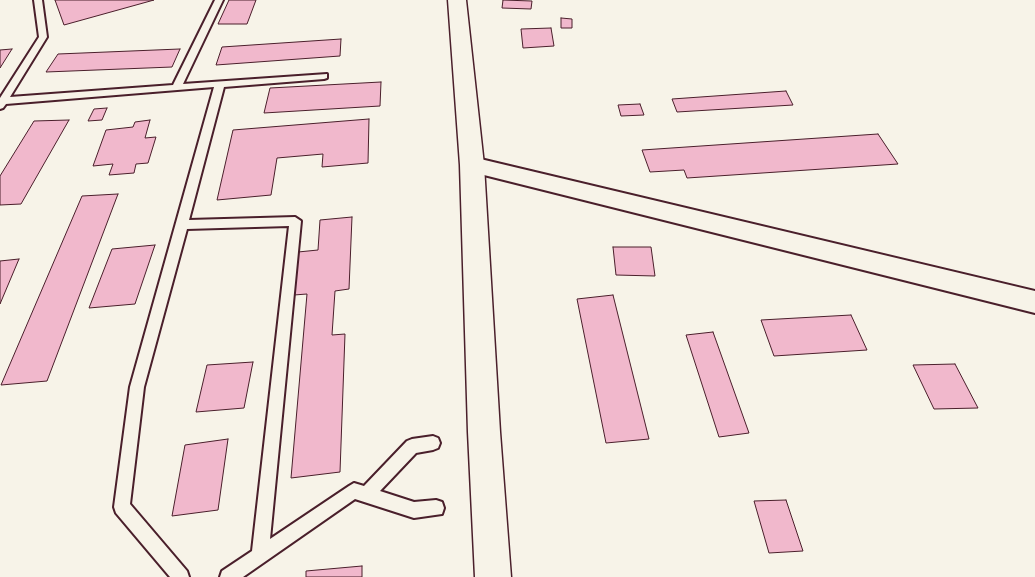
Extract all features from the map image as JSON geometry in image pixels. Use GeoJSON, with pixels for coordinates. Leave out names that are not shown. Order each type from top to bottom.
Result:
{"type":"FeatureCollection","features":[{"type":"Feature","properties":{"kind":"street"},"geometry":{"type":"LineString","coordinates":[[457,0],[472,165],[484,432],[494,577]]}},
{"type":"Feature","properties":{"kind":"street"},"geometry":{"type":"LineString","coordinates":[[472,165],[1035,302]]}},
{"type":"Feature","properties":{"kind":"lane"},"geometry":{"type":"LineString","coordinates":[[1,102],[43,37],[38,0]]}},
{"type":"Feature","properties":{"kind":"lane"},"geometry":{"type":"LineString","coordinates":[[177,87],[218,0]]}},
{"type":"Feature","properties":{"kind":"lane"},"geometry":{"type":"LineString","coordinates":[[1,102],[324,76]]}},
{"type":"Feature","properties":{"kind":"lane"},"geometry":{"type":"LineString","coordinates":[[181,577],[122,507],[137,387],[220,83]]}},
{"type":"Feature","properties":{"kind":"lane"},"geometry":{"type":"LineString","coordinates":[[182,226],[295,221],[260,555]]}},
{"type":"Feature","properties":{"kind":"lane"},"geometry":{"type":"LineString","coordinates":[[366,495],[412,446],[432,443]]}},
{"type":"Feature","properties":{"kind":"lane"},"geometry":{"type":"LineString","coordinates":[[228,577],[354,491],[414,510],[436,508]]}},
{"type":"Feature","properties":{"kind":"building"},"geometry":{"type":"Polygon","coordinates":[[[55,0],[154,0],[64,25],[55,0]]]}},
{"type":"Feature","properties":{"kind":"building"},"geometry":{"type":"Polygon","coordinates":[[[229,0],[256,0],[247,24],[218,24],[229,0]]]}},
{"type":"Feature","properties":{"kind":"building"},"geometry":{"type":"Polygon","coordinates":[[[503,0],[532,1],[531,9],[502,8],[503,0]]]}},
{"type":"Feature","properties":{"kind":"building"},"geometry":{"type":"Polygon","coordinates":[[[561,18],[572,19],[572,28],[561,28],[561,18]]]}},
{"type":"Feature","properties":{"kind":"building"},"geometry":{"type":"Polygon","coordinates":[[[551,28],[554,46],[523,48],[521,29],[551,28]]]}},
{"type":"Feature","properties":{"kind":"building"},"geometry":{"type":"Polygon","coordinates":[[[341,39],[340,56],[216,65],[222,47],[341,39]]]}},
{"type":"Feature","properties":{"kind":"building"},"geometry":{"type":"Polygon","coordinates":[[[12,49],[0,68],[0,50],[12,49]]]}},
{"type":"Feature","properties":{"kind":"building"},"geometry":{"type":"Polygon","coordinates":[[[180,49],[172,67],[46,72],[58,54],[180,49]]]}},
{"type":"Feature","properties":{"kind":"building"},"geometry":{"type":"Polygon","coordinates":[[[381,82],[380,106],[264,113],[270,88],[381,82]]]}},
{"type":"Feature","properties":{"kind":"building"},"geometry":{"type":"Polygon","coordinates":[[[786,91],[793,105],[677,112],[672,99],[786,91]]]}},
{"type":"Feature","properties":{"kind":"building"},"geometry":{"type":"Polygon","coordinates":[[[640,104],[644,115],[621,116],[618,105],[640,104]]]}},
{"type":"Feature","properties":{"kind":"building"},"geometry":{"type":"Polygon","coordinates":[[[107,108],[102,120],[88,121],[94,109],[107,108]]]}},
{"type":"Feature","properties":{"kind":"building"},"geometry":{"type":"Polygon","coordinates":[[[369,119],[368,163],[322,167],[323,154],[277,158],[271,195],[217,200],[233,130],[369,119]]]}},
{"type":"Feature","properties":{"kind":"building"},"geometry":{"type":"Polygon","coordinates":[[[69,120],[21,204],[0,205],[0,176],[34,121],[69,120]]]}},
{"type":"Feature","properties":{"kind":"building"},"geometry":{"type":"Polygon","coordinates":[[[150,120],[145,138],[156,137],[148,163],[136,164],[134,173],[109,175],[113,164],[93,166],[106,130],[133,127],[135,122],[150,120]]]}},
{"type":"Feature","properties":{"kind":"building"},"geometry":{"type":"Polygon","coordinates":[[[878,134],[898,164],[687,178],[684,170],[650,172],[642,150],[878,134]]]}},
{"type":"Feature","properties":{"kind":"building"},"geometry":{"type":"Polygon","coordinates":[[[118,194],[47,381],[1,385],[82,196],[118,194]]]}},
{"type":"Feature","properties":{"kind":"building"},"geometry":{"type":"Polygon","coordinates":[[[352,217],[349,289],[335,291],[332,335],[345,334],[340,472],[291,478],[307,294],[294,295],[298,252],[318,250],[320,220],[352,217]]]}},
{"type":"Feature","properties":{"kind":"building"},"geometry":{"type":"Polygon","coordinates":[[[155,245],[135,304],[89,308],[112,249],[155,245]]]}},
{"type":"Feature","properties":{"kind":"building"},"geometry":{"type":"Polygon","coordinates":[[[613,247],[651,247],[655,276],[616,275],[613,247]]]}},
{"type":"Feature","properties":{"kind":"building"},"geometry":{"type":"Polygon","coordinates":[[[19,259],[0,304],[0,261],[19,259]]]}},
{"type":"Feature","properties":{"kind":"building"},"geometry":{"type":"Polygon","coordinates":[[[613,295],[649,439],[606,443],[577,299],[613,295]]]}},
{"type":"Feature","properties":{"kind":"building"},"geometry":{"type":"Polygon","coordinates":[[[851,315],[867,350],[774,356],[761,320],[851,315]]]}},
{"type":"Feature","properties":{"kind":"building"},"geometry":{"type":"Polygon","coordinates":[[[713,332],[749,433],[719,437],[686,335],[713,332]]]}},
{"type":"Feature","properties":{"kind":"building"},"geometry":{"type":"Polygon","coordinates":[[[253,362],[244,408],[196,412],[207,365],[253,362]]]}},
{"type":"Feature","properties":{"kind":"building"},"geometry":{"type":"Polygon","coordinates":[[[955,364],[978,408],[934,409],[913,365],[955,364]]]}},
{"type":"Feature","properties":{"kind":"building"},"geometry":{"type":"Polygon","coordinates":[[[228,439],[218,510],[172,516],[185,445],[228,439]]]}},
{"type":"Feature","properties":{"kind":"building"},"geometry":{"type":"Polygon","coordinates":[[[786,500],[803,551],[769,553],[754,501],[786,500]]]}},
{"type":"Feature","properties":{"kind":"building"},"geometry":{"type":"Polygon","coordinates":[[[362,566],[362,577],[306,577],[306,571],[362,566]]]}}]}
